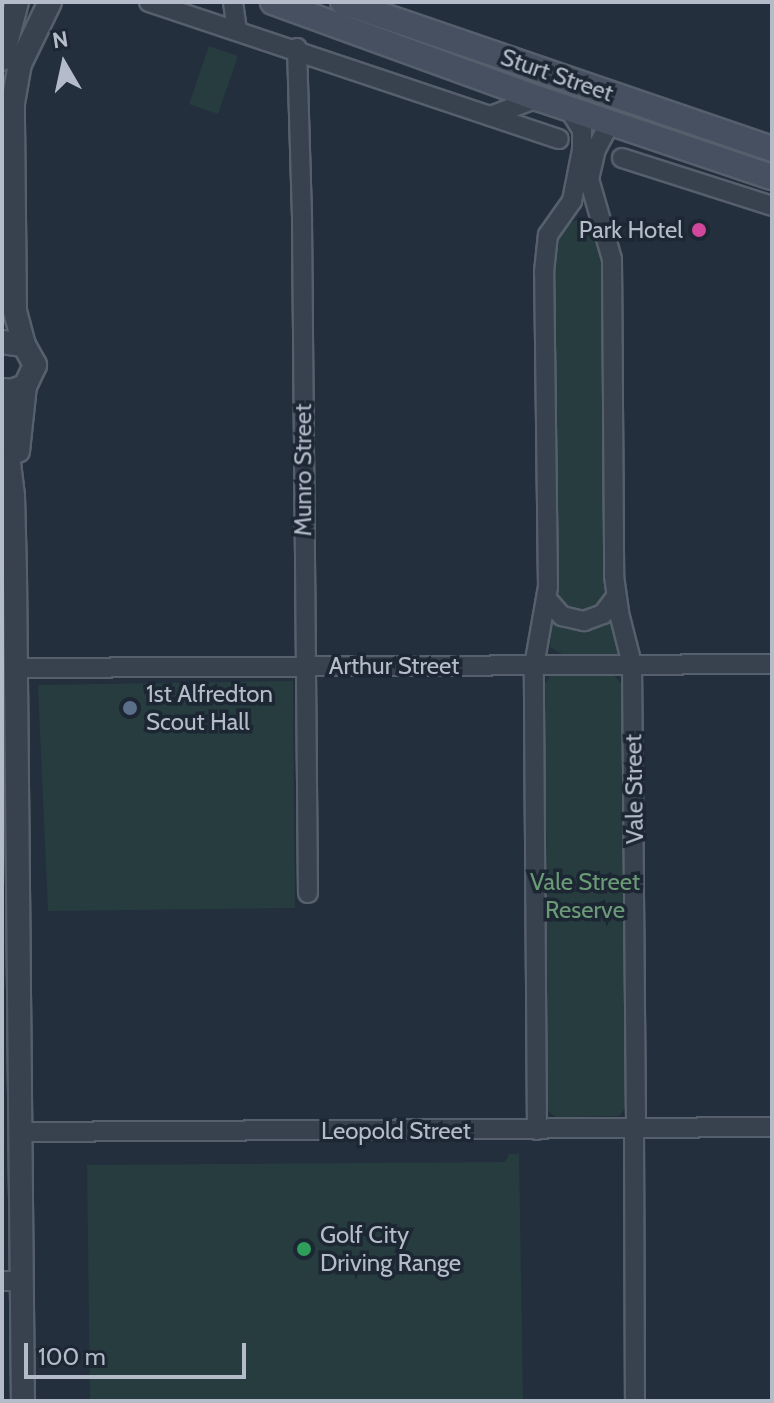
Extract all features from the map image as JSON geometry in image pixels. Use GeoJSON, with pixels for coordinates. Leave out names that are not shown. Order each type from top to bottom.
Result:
{"type":"FeatureCollection","features":[{"type":"Feature","properties":{"kind":"main road","name":"Sturt Street"},"geometry":{"type":"LineString","coordinates":[[273,2],[537,98],[772,177]]}},
{"type":"Feature","properties":{"kind":"main road","name":"Sturt Street"},"geometry":{"type":"LineString","coordinates":[[343,2],[772,149]]}},
{"type":"Feature","properties":{"kind":"street"},"geometry":{"type":"LineString","coordinates":[[2,59],[17,2]]}},
{"type":"Feature","properties":{"kind":"street"},"geometry":{"type":"LineString","coordinates":[[23,1401],[12,1281],[21,1132],[11,969],[10,768],[16,668],[9,574],[13,496],[25,386],[35,365],[13,343],[15,311],[8,180],[16,82],[27,46],[50,2]]}},
{"type":"Feature","properties":{"kind":"street"},"geometry":{"type":"LineString","coordinates":[[149,2],[297,48],[559,139]]}},
{"type":"Feature","properties":{"kind":"street"},"geometry":{"type":"LineString","coordinates":[[233,2],[237,29]]}},
{"type":"Feature","properties":{"kind":"street","name":"Munro Street"},"geometry":{"type":"LineString","coordinates":[[297,48],[302,221],[303,666],[308,893]]}},
{"type":"Feature","properties":{"kind":"street","name":"Sturt Street"},"geometry":{"type":"LineString","coordinates":[[491,116],[537,98]]}},
{"type":"Feature","properties":{"kind":"street"},"geometry":{"type":"LineString","coordinates":[[537,1130],[534,666],[547,599],[544,272],[546,243],[574,197],[583,144],[580,126],[569,109]]}},
{"type":"Feature","properties":{"kind":"street","name":"Vale Street"},"geometry":{"type":"LineString","coordinates":[[610,123],[590,171],[590,191],[612,259],[616,597],[632,664],[635,1401]]}},
{"type":"Feature","properties":{"kind":"street"},"geometry":{"type":"LineString","coordinates":[[651,136],[658,169]]}},
{"type":"Feature","properties":{"kind":"street"},"geometry":{"type":"LineString","coordinates":[[622,158],[772,206]]}},
{"type":"Feature","properties":{"kind":"street"},"geometry":{"type":"LineString","coordinates":[[558,221],[580,213],[598,220]]}},
{"type":"Feature","properties":{"kind":"street"},"geometry":{"type":"LineString","coordinates":[[2,390],[11,391],[25,386]]}},
{"type":"Feature","properties":{"kind":"street"},"geometry":{"type":"LineString","coordinates":[[2,405],[13,496]]}},
{"type":"Feature","properties":{"kind":"street"},"geometry":{"type":"LineString","coordinates":[[547,599],[562,616],[580,621],[603,614],[616,597]]}},
{"type":"Feature","properties":{"kind":"street","name":"Arthur Street"},"geometry":{"type":"LineString","coordinates":[[16,668],[772,664]]}},
{"type":"Feature","properties":{"kind":"street","name":"Leopold Street"},"geometry":{"type":"LineString","coordinates":[[21,1132],[772,1127]]}},
{"type":"Feature","properties":{"kind":"green space"},"geometry":{"type":"Polygon","coordinates":[[[209,46],[238,56],[218,114],[189,104],[209,46]]]}},
{"type":"Feature","properties":{"kind":"green space"},"geometry":{"type":"Polygon","coordinates":[[[581,219],[593,226],[605,248],[608,596],[593,612],[569,611],[554,592],[553,244],[566,224],[581,219]]]}},
{"type":"Feature","properties":{"kind":"green space"},"geometry":{"type":"Polygon","coordinates":[[[611,616],[619,654],[564,655],[550,647],[551,617],[565,625],[583,629],[611,616]]]}},
{"type":"Feature","properties":{"kind":"green space","name":"Vale Street Reserve"},"geometry":{"type":"Polygon","coordinates":[[[552,674],[613,674],[621,684],[625,1108],[619,1116],[556,1117],[548,1111],[545,684],[552,674]]]}},
{"type":"Feature","properties":{"kind":"green space"},"geometry":{"type":"Polygon","coordinates":[[[293,681],[295,908],[48,911],[38,685],[293,681]]]}},
{"type":"Feature","properties":{"kind":"green space","name":"Golf City Driving Range"},"geometry":{"type":"Polygon","coordinates":[[[509,1154],[519,1154],[523,1401],[90,1401],[87,1165],[505,1162],[509,1154]]]}},
{"type":"Feature","properties":{"kind":"place","name":"Park Hotel"},"geometry":{"type":"Point","coordinates":[699,230]}},
{"type":"Feature","properties":{"kind":"place","name":"1st Alfredton Scout Hall"},"geometry":{"type":"Point","coordinates":[130,708]}},
{"type":"Feature","properties":{"kind":"place","name":"Golf City Driving Range"},"geometry":{"type":"Point","coordinates":[304,1249]}}]}
